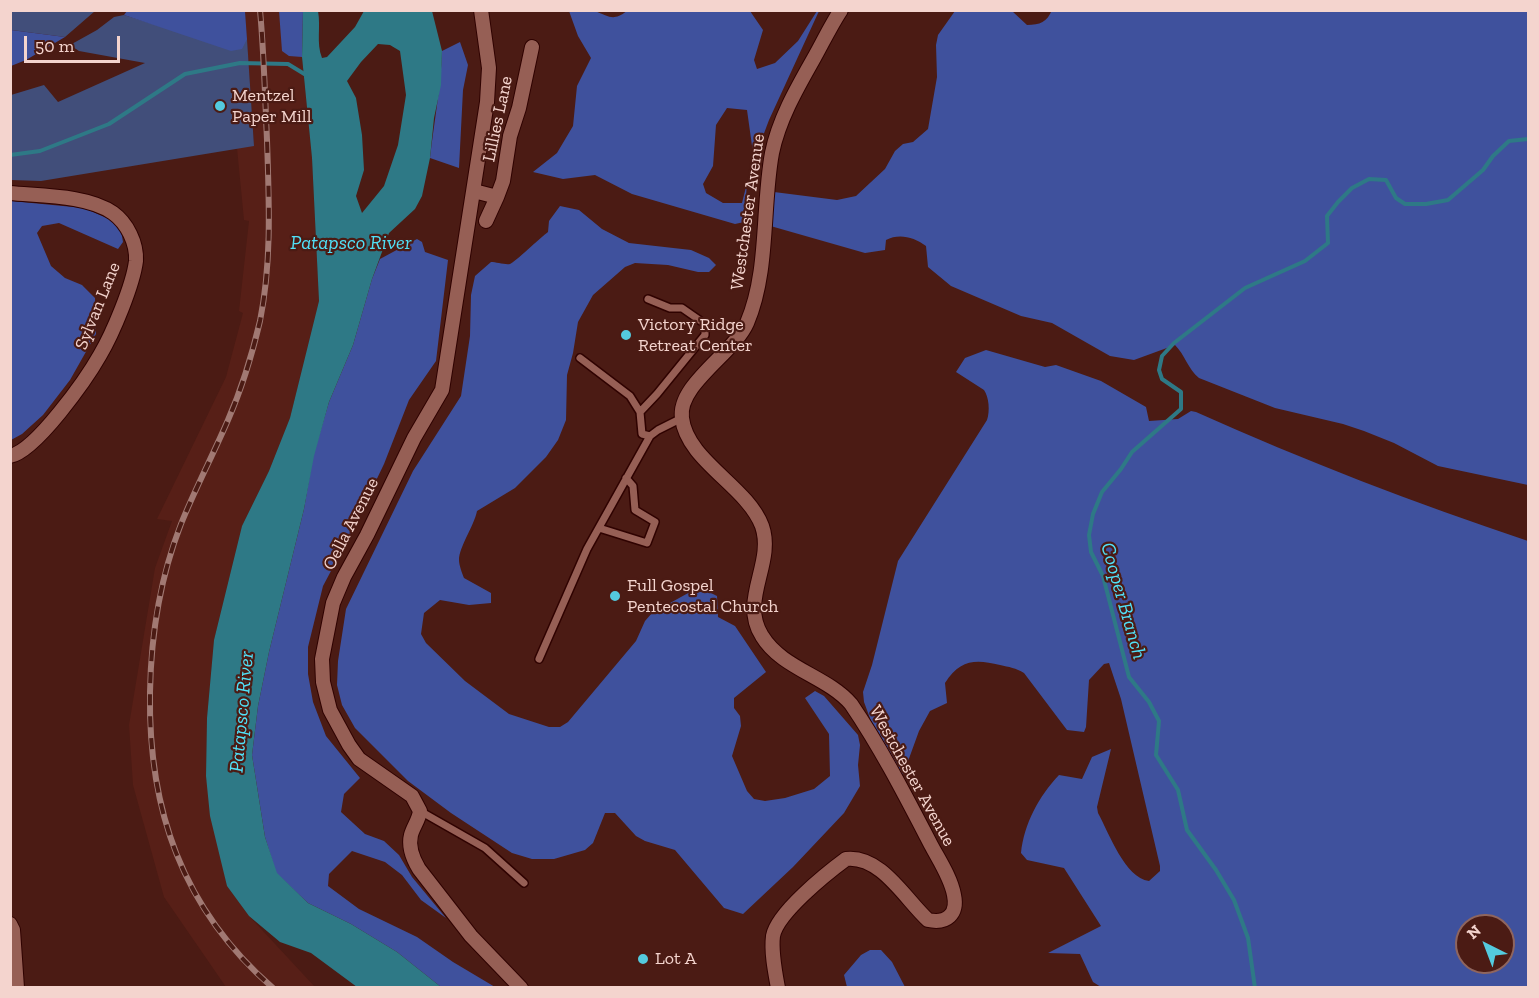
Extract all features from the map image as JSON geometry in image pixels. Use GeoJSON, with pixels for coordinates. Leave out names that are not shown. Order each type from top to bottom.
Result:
{"type":"FeatureCollection","features":[{"type":"Feature","properties":{"kind":"street","name":"Oella Avenue"},"geometry":{"type":"LineString","coordinates":[[420,811],[412,796],[359,759],[349,745],[330,710],[323,682],[322,659],[333,603],[344,577],[414,438],[442,390],[487,102],[489,68],[481,10]]}},
{"type":"Feature","properties":{"kind":"street","name":"Westchester Avenue"},"geometry":{"type":"LineString","coordinates":[[778,987],[773,939],[780,920],[846,859],[864,859],[875,866],[928,920],[937,922],[945,920],[952,914],[955,906],[954,894],[947,877],[869,732],[845,698],[772,649],[762,636],[755,622],[753,604],[764,554],[763,530],[753,510],[691,442],[682,418],[682,407],[688,394],[728,351],[747,323],[758,283],[770,169],[778,131],[793,96],[841,10]]}},
{"type":"Feature","properties":{"kind":"street","name":"Lillies Lane"},"geometry":{"type":"LineString","coordinates":[[486,221],[503,181],[510,136],[519,108],[532,47]]}},
{"type":"Feature","properties":{"kind":"street"},"geometry":{"type":"LineString","coordinates":[[474,190],[497,198]]}},
{"type":"Feature","properties":{"kind":"street","name":"Sylvan Lane"},"geometry":{"type":"LineString","coordinates":[[10,193],[69,199],[98,205],[114,213],[126,227],[132,239],[136,258],[124,299],[101,354],[45,430],[31,444],[10,456]]}},
{"type":"Feature","properties":{"kind":"street"},"geometry":{"type":"LineString","coordinates":[[420,811],[411,836],[412,857],[471,936],[521,987]]}},
{"type":"Feature","properties":{"kind":"street"},"geometry":{"type":"LineString","coordinates":[[10,924],[13,930],[17,987]]}},
{"type":"Feature","properties":{"kind":"lane"},"geometry":{"type":"LineString","coordinates":[[640,412],[705,335],[705,324],[682,308],[669,308],[648,299]]}},
{"type":"Feature","properties":{"kind":"lane"},"geometry":{"type":"LineString","coordinates":[[579,358],[630,396],[640,412],[642,434],[650,436]]}},
{"type":"Feature","properties":{"kind":"lane"},"geometry":{"type":"LineString","coordinates":[[539,659],[587,549],[650,436],[682,418]]}},
{"type":"Feature","properties":{"kind":"lane"},"geometry":{"type":"LineString","coordinates":[[599,528],[647,543],[655,522],[635,510],[633,486],[626,478]]}},
{"type":"Feature","properties":{"kind":"lane"},"geometry":{"type":"LineString","coordinates":[[420,811],[485,848],[524,883]]}},
{"type":"Feature","properties":{"kind":"shaded area"},"geometry":{"type":"Polygon","coordinates":[[[591,10],[614,17],[627,11],[750,11],[763,30],[754,60],[757,69],[775,63],[798,41],[819,11],[769,120],[754,160],[747,110],[727,108],[716,125],[713,166],[703,184],[706,193],[723,203],[742,203],[747,183],[744,222],[735,224],[632,194],[595,175],[563,179],[533,172],[557,153],[573,126],[577,86],[591,58],[578,36],[569,11],[591,10]]]}},
{"type":"Feature","properties":{"kind":"shaded area"},"geometry":{"type":"Polygon","coordinates":[[[1052,10],[1528,11],[1528,485],[1438,466],[1394,443],[1364,431],[1275,408],[1199,378],[1175,345],[1134,360],[1110,356],[1052,323],[1021,316],[951,286],[928,267],[926,246],[917,240],[901,236],[891,238],[886,240],[885,250],[865,253],[767,225],[774,192],[837,200],[856,196],[885,169],[895,151],[903,144],[913,142],[928,129],[937,77],[938,35],[955,11],[1012,11],[1027,25],[1042,22],[1052,10]]]}},
{"type":"Feature","properties":{"kind":"shaded area"},"geometry":{"type":"Polygon","coordinates":[[[11,11],[95,11],[65,37],[11,30],[11,11]]]}},
{"type":"Feature","properties":{"kind":"shaded area"},"geometry":{"type":"Polygon","coordinates":[[[127,11],[245,11],[247,39],[242,49],[231,51],[124,15],[127,11]]]}},
{"type":"Feature","properties":{"kind":"shaded area"},"geometry":{"type":"Polygon","coordinates":[[[245,11],[279,11],[281,27],[303,11],[302,57],[312,158],[319,301],[290,418],[269,471],[242,526],[214,640],[207,718],[206,776],[227,886],[249,916],[315,987],[226,987],[164,897],[133,785],[129,725],[155,568],[172,521],[157,519],[226,377],[243,313],[239,311],[249,221],[244,220],[237,148],[254,145],[245,11]]]}},
{"type":"Feature","properties":{"kind":"shaded area"},"geometry":{"type":"Polygon","coordinates":[[[279,11],[303,11],[302,57],[289,56],[282,51],[279,11]]]}},
{"type":"Feature","properties":{"kind":"shaded area"},"geometry":{"type":"Polygon","coordinates":[[[124,15],[198,38],[228,24],[247,39],[254,146],[41,181],[11,180],[11,95],[44,85],[58,102],[145,63],[79,51],[70,45],[97,30],[114,17],[124,15]]]}},
{"type":"Feature","properties":{"kind":"shaded area"},"geometry":{"type":"Polygon","coordinates":[[[11,30],[65,37],[26,60],[11,66],[11,30]]]}},
{"type":"Feature","properties":{"kind":"shaded area"},"geometry":{"type":"Polygon","coordinates":[[[460,42],[468,65],[463,90],[459,168],[430,158],[442,51],[460,42]]]}},
{"type":"Feature","properties":{"kind":"shaded area"},"geometry":{"type":"Polygon","coordinates":[[[11,201],[84,208],[120,224],[123,242],[118,249],[59,223],[42,226],[37,233],[51,266],[65,278],[82,285],[95,298],[96,334],[70,380],[43,415],[22,434],[11,440],[11,201]]]}},
{"type":"Feature","properties":{"kind":"shaded area"},"geometry":{"type":"Polygon","coordinates":[[[560,206],[579,210],[602,229],[629,243],[691,250],[709,258],[716,265],[709,272],[698,272],[668,265],[635,263],[625,267],[593,295],[578,322],[567,375],[566,420],[558,440],[546,457],[515,488],[477,511],[461,549],[459,562],[464,578],[491,593],[491,603],[469,605],[440,600],[424,613],[421,634],[426,643],[465,681],[509,714],[549,727],[560,727],[568,722],[636,641],[645,621],[652,613],[690,592],[709,592],[717,596],[718,617],[735,626],[766,672],[734,698],[734,708],[740,716],[741,726],[732,756],[747,791],[754,799],[765,801],[785,798],[814,789],[830,776],[829,734],[805,698],[815,691],[824,696],[858,735],[860,745],[858,765],[860,786],[844,813],[793,867],[743,914],[724,908],[675,850],[636,836],[615,813],[605,813],[593,843],[585,850],[554,859],[532,859],[512,853],[451,813],[408,781],[355,728],[342,705],[337,685],[338,661],[346,609],[413,471],[461,396],[470,336],[471,295],[475,276],[491,262],[510,264],[517,259],[548,232],[549,221],[560,206]]]}},
{"type":"Feature","properties":{"kind":"shaded area"},"geometry":{"type":"Polygon","coordinates":[[[417,239],[422,242],[425,252],[448,260],[436,361],[409,400],[384,464],[323,586],[308,647],[308,674],[313,702],[326,736],[360,778],[344,794],[341,812],[365,834],[384,841],[399,855],[412,877],[446,918],[421,900],[402,875],[385,862],[352,851],[329,874],[328,886],[359,909],[417,937],[495,987],[441,987],[397,952],[351,924],[308,903],[276,873],[265,837],[252,755],[258,706],[269,652],[304,509],[313,456],[329,402],[353,345],[380,259],[417,239]]]}},
{"type":"Feature","properties":{"kind":"shaded area"},"geometry":{"type":"Polygon","coordinates":[[[986,350],[1045,367],[1056,365],[1101,381],[1146,407],[1149,421],[1178,419],[1191,411],[1196,412],[1361,481],[1528,541],[1528,987],[1101,987],[1093,982],[1080,954],[1048,953],[1101,926],[1064,868],[1027,860],[1021,853],[1029,821],[1045,792],[1059,775],[1082,779],[1092,757],[1111,749],[1097,807],[1098,813],[1132,872],[1149,881],[1160,871],[1121,699],[1109,663],[1104,664],[1089,680],[1084,732],[1067,730],[1021,671],[983,662],[963,665],[945,683],[947,703],[930,711],[919,731],[903,775],[871,721],[864,702],[863,692],[898,561],[987,420],[988,404],[984,390],[956,372],[965,358],[986,350]]]}},
{"type":"Feature","properties":{"kind":"shaded area"},"geometry":{"type":"Polygon","coordinates":[[[870,950],[881,950],[892,962],[905,987],[847,987],[844,975],[861,955],[870,950]]]}},
{"type":"Feature","properties":{"kind":"water","name":"Patapsco River"},"geometry":{"type":"Polygon","coordinates":[[[303,11],[318,11],[319,47],[322,58],[327,57],[355,27],[364,11],[432,11],[442,51],[441,85],[422,196],[415,209],[389,233],[372,279],[353,345],[329,402],[314,456],[304,509],[269,652],[258,706],[252,755],[265,837],[277,873],[308,903],[351,924],[397,952],[441,987],[357,987],[311,953],[280,942],[249,916],[227,886],[210,816],[206,776],[207,718],[214,640],[242,526],[269,471],[290,418],[319,301],[312,158],[302,57],[303,11]],[[378,44],[347,81],[356,98],[362,135],[364,170],[356,196],[362,213],[384,186],[398,145],[406,95],[400,51],[390,45],[378,44]]]}},
{"type":"Feature","properties":{"kind":"waterway"},"geometry":{"type":"LineString","coordinates":[[10,155],[40,151],[109,124],[185,74],[240,63],[288,64],[306,75]]}},
{"type":"Feature","properties":{"kind":"waterway","name":"Cooper Branch"},"geometry":{"type":"LineString","coordinates":[[1255,988],[1248,938],[1234,900],[1187,830],[1178,790],[1156,755],[1159,721],[1149,702],[1129,677],[1103,576],[1091,552],[1089,535],[1093,514],[1102,492],[1132,452],[1181,409],[1181,392],[1162,379],[1159,370],[1162,356],[1174,343],[1245,288],[1305,261],[1328,243],[1327,216],[1352,188],[1369,179],[1386,180],[1396,198],[1405,204],[1426,204],[1448,200],[1483,170],[1493,156],[1509,141],[1528,139]]}},
{"type":"Feature","properties":{"kind":"railway"},"geometry":{"type":"LineString","coordinates":[[260,10],[269,208],[264,298],[254,346],[238,396],[186,511],[167,565],[152,649],[150,692],[151,735],[156,776],[164,816],[177,854],[194,890],[215,925],[242,957],[273,988]]}},
{"type":"Feature","properties":{"kind":"place","name":"Mentzel Paper Mill"},"geometry":{"type":"Point","coordinates":[220,106]}},
{"type":"Feature","properties":{"kind":"place","name":"Victory Ridge Retreat Center"},"geometry":{"type":"Point","coordinates":[626,335]}},
{"type":"Feature","properties":{"kind":"place","name":"Full Gospel Pentecostal Church"},"geometry":{"type":"Point","coordinates":[615,596]}},
{"type":"Feature","properties":{"kind":"place","name":"Lot A"},"geometry":{"type":"Point","coordinates":[643,959]}}]}
